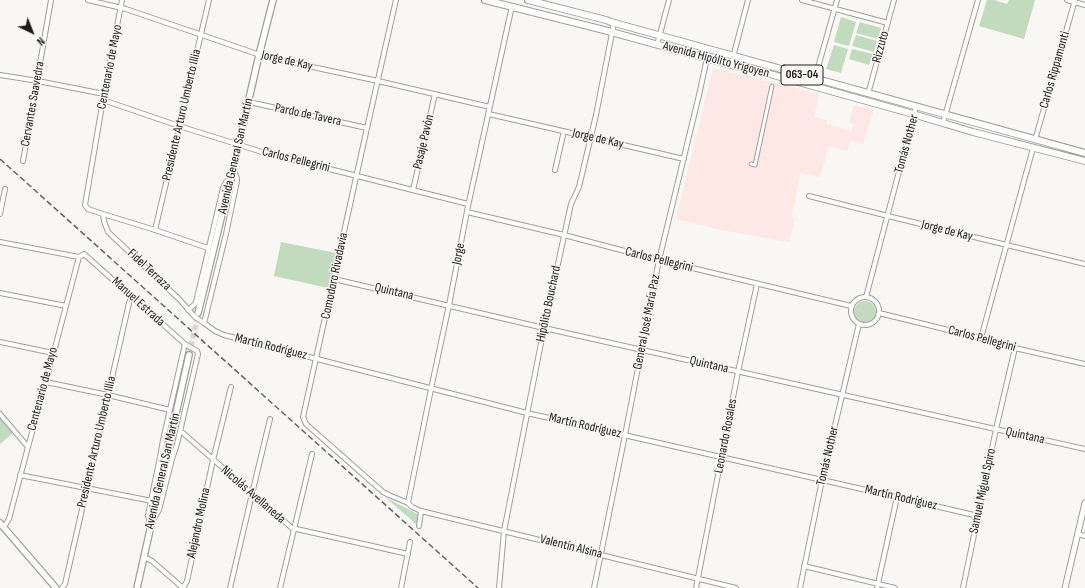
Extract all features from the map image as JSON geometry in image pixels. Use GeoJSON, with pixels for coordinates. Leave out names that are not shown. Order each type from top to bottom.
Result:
{"type":"FeatureCollection","features":[{"type":"Feature","properties":{"kind":"main road","name":"Avenida General San Martín"},"geometry":{"type":"LineString","coordinates":[[198,313],[234,169],[259,55],[273,0]]}},
{"type":"Feature","properties":{"kind":"main road","name":"Avenida Hipólito Yrigoyen"},"geometry":{"type":"LineString","coordinates":[[490,0],[731,65],[759,71],[1033,148],[1085,161]]}},
{"type":"Feature","properties":{"kind":"main road","name":"Avenida Hipólito Yrigoyen"},"geometry":{"type":"LineString","coordinates":[[528,0],[566,9],[1085,153]]}},
{"type":"Feature","properties":{"kind":"main road","name":"Avenida General San Martín"},"geometry":{"type":"LineString","coordinates":[[136,588],[151,525],[154,502],[189,355]]}},
{"type":"Feature","properties":{"kind":"main road"},"geometry":{"type":"LineString","coordinates":[[2,525],[56,588]]}},
{"type":"Feature","properties":{"kind":"street","name":"Cervantes Saavedra"},"geometry":{"type":"LineString","coordinates":[[23,161],[51,0]]}},
{"type":"Feature","properties":{"kind":"street","name":"Jorge de Kay"},"geometry":{"type":"LineString","coordinates":[[88,0],[121,8],[259,55],[490,107]]}},
{"type":"Feature","properties":{"kind":"street","name":"Centenario de Mayo"},"geometry":{"type":"LineString","coordinates":[[103,216],[88,209],[85,205],[122,0]]}},
{"type":"Feature","properties":{"kind":"street","name":"Presidente Arturo Umberto Illia"},"geometry":{"type":"LineString","coordinates":[[155,230],[209,0]]}},
{"type":"Feature","properties":{"kind":"street","name":"Comodoro Rivadavia"},"geometry":{"type":"LineString","coordinates":[[396,0],[303,414],[305,422],[383,492],[408,503]]}},
{"type":"Feature","properties":{"kind":"street"},"geometry":{"type":"LineString","coordinates":[[657,45],[669,0]]}},
{"type":"Feature","properties":{"kind":"street"},"geometry":{"type":"LineString","coordinates":[[731,65],[748,0]]}},
{"type":"Feature","properties":{"kind":"street"},"geometry":{"type":"LineString","coordinates":[[802,0],[888,23]]}},
{"type":"Feature","properties":{"kind":"street"},"geometry":{"type":"LineString","coordinates":[[815,78],[837,0]]}},
{"type":"Feature","properties":{"kind":"street","name":"Rizzuto"},"geometry":{"type":"LineString","coordinates":[[868,94],[894,0]]}},
{"type":"Feature","properties":{"kind":"street"},"geometry":{"type":"LineString","coordinates":[[943,123],[978,0]]}},
{"type":"Feature","properties":{"kind":"street"},"geometry":{"type":"LineString","coordinates":[[1067,0],[1085,5]]}},
{"type":"Feature","properties":{"kind":"street","name":"Carlos Rippamonti"},"geometry":{"type":"LineString","coordinates":[[1035,140],[1074,1]]}},
{"type":"Feature","properties":{"kind":"street","name":"Jorge"},"geometry":{"type":"LineString","coordinates":[[408,503],[449,305],[468,204],[512,6]]}},
{"type":"Feature","properties":{"kind":"street","name":"Hipólito Bouchard"},"geometry":{"type":"LineString","coordinates":[[499,588],[504,531],[544,328],[571,204],[579,187],[596,115],[614,23]]}},
{"type":"Feature","properties":{"kind":"street","name":"General José María Paz"},"geometry":{"type":"LineString","coordinates":[[594,588],[659,260],[707,58]]}},
{"type":"Feature","properties":{"kind":"street"},"geometry":{"type":"LineString","coordinates":[[0,75],[104,94]]}},
{"type":"Feature","properties":{"kind":"street"},"geometry":{"type":"LineString","coordinates":[[751,164],[755,165],[772,86]]}},
{"type":"Feature","properties":{"kind":"street","name":"Pasaje Pavón"},"geometry":{"type":"LineString","coordinates":[[413,190],[435,94]]}},
{"type":"Feature","properties":{"kind":"street","name":"Carlos Pellegrini"},"geometry":{"type":"LineString","coordinates":[[103,100],[262,152],[468,204]]}},
{"type":"Feature","properties":{"kind":"street","name":"Pardo de Tavera"},"geometry":{"type":"LineString","coordinates":[[249,102],[367,128]]}},
{"type":"Feature","properties":{"kind":"street","name":"Tomás Nother"},"geometry":{"type":"LineString","coordinates":[[866,297],[916,107]]}},
{"type":"Feature","properties":{"kind":"street","name":"Jorge de Kay"},"geometry":{"type":"LineString","coordinates":[[489,114],[684,159]]}},
{"type":"Feature","properties":{"kind":"street"},"geometry":{"type":"LineString","coordinates":[[556,170],[564,131]]}},
{"type":"Feature","properties":{"kind":"street"},"geometry":{"type":"LineString","coordinates":[[981,338],[1033,148]]}},
{"type":"Feature","properties":{"kind":"street"},"geometry":{"type":"LineString","coordinates":[[204,323],[226,234],[237,181],[234,169]]}},
{"type":"Feature","properties":{"kind":"street"},"geometry":{"type":"LineString","coordinates":[[188,310],[196,302],[223,188],[226,182],[232,177]]}},
{"type":"Feature","properties":{"kind":"street"},"geometry":{"type":"LineString","coordinates":[[0,214],[5,189]]}},
{"type":"Feature","properties":{"kind":"street","name":"Jorge de Kay"},"geometry":{"type":"LineString","coordinates":[[809,196],[1085,264]]}},
{"type":"Feature","properties":{"kind":"street","name":"Carlos Pellegrini"},"geometry":{"type":"LineString","coordinates":[[467,212],[851,306]]}},
{"type":"Feature","properties":{"kind":"street"},"geometry":{"type":"LineString","coordinates":[[103,216],[155,230],[208,248]]}},
{"type":"Feature","properties":{"kind":"street","name":"Fidel Terraza"},"geometry":{"type":"LineString","coordinates":[[103,216],[108,232],[179,299],[198,320]]}},
{"type":"Feature","properties":{"kind":"street"},"geometry":{"type":"LineString","coordinates":[[0,242],[79,257]]}},
{"type":"Feature","properties":{"kind":"street","name":"Manuel Estrada"},"geometry":{"type":"LineString","coordinates":[[79,257],[82,254],[85,254],[185,344],[197,351],[198,354],[180,431]]}},
{"type":"Feature","properties":{"kind":"street","name":"Centenario de Mayo"},"geometry":{"type":"LineString","coordinates":[[2,525],[9,519],[79,257]]}},
{"type":"Feature","properties":{"kind":"street","name":"Quintana"},"geometry":{"type":"LineString","coordinates":[[334,278],[544,328],[1085,449]]}},
{"type":"Feature","properties":{"kind":"street","name":"Leonardo Rosales"},"geometry":{"type":"LineString","coordinates":[[696,588],[738,372],[757,284]]}},
{"type":"Feature","properties":{"kind":"street"},"geometry":{"type":"LineString","coordinates":[[0,293],[66,306]]}},
{"type":"Feature","properties":{"kind":"street","name":"Presidente Arturo Umberto Illia"},"geometry":{"type":"LineString","coordinates":[[62,588],[65,584],[129,302],[132,296]]}},
{"type":"Feature","properties":{"kind":"street"},"geometry":{"type":"LineString","coordinates":[[866,297],[874,301],[879,313],[873,322],[866,325],[855,322],[851,315],[851,306],[857,300],[866,297]]}},
{"type":"Feature","properties":{"kind":"street","name":"Carlos Pellegrini"},"geometry":{"type":"LineString","coordinates":[[879,313],[981,338],[1015,348],[1085,364]]}},
{"type":"Feature","properties":{"kind":"street","name":"Martín Rodríguez"},"geometry":{"type":"LineString","coordinates":[[198,320],[224,335],[431,389],[528,413],[897,496],[978,516]]}},
{"type":"Feature","properties":{"kind":"street","name":"Tomás Nother"},"geometry":{"type":"LineString","coordinates":[[800,588],[822,480],[859,324]]}},
{"type":"Feature","properties":{"kind":"street"},"geometry":{"type":"LineString","coordinates":[[0,342],[53,354]]}},
{"type":"Feature","properties":{"kind":"street"},"geometry":{"type":"LineString","coordinates":[[20,475],[154,502],[170,410],[185,344]]}},
{"type":"Feature","properties":{"kind":"street","name":"Samuel Miguel Spiro"},"geometry":{"type":"LineString","coordinates":[[963,588],[996,429],[1015,348]]}},
{"type":"Feature","properties":{"kind":"street"},"geometry":{"type":"LineString","coordinates":[[46,382],[170,410]]}},
{"type":"Feature","properties":{"kind":"street","name":"Alejandro Molina"},"geometry":{"type":"LineString","coordinates":[[183,588],[187,581],[213,460],[231,387]]}},
{"type":"Feature","properties":{"kind":"street"},"geometry":{"type":"LineString","coordinates":[[0,414],[28,446]]}},
{"type":"Feature","properties":{"kind":"street"},"geometry":{"type":"LineString","coordinates":[[230,588],[270,418]]}},
{"type":"Feature","properties":{"kind":"street"},"geometry":{"type":"LineString","coordinates":[[151,525],[159,510],[180,431]]}},
{"type":"Feature","properties":{"kind":"street","name":"Nicolás Avellaneda"},"geometry":{"type":"LineString","coordinates":[[180,431],[289,526],[408,554]]}},
{"type":"Feature","properties":{"kind":"street"},"geometry":{"type":"LineString","coordinates":[[280,588],[312,454]]}},
{"type":"Feature","properties":{"kind":"street"},"geometry":{"type":"LineString","coordinates":[[877,586],[897,496]]}},
{"type":"Feature","properties":{"kind":"street","name":"Valentín Alsina"},"geometry":{"type":"LineString","coordinates":[[408,503],[412,507],[421,511],[736,588]]}},
{"type":"Feature","properties":{"kind":"street"},"geometry":{"type":"LineString","coordinates":[[1065,588],[1085,503]]}},
{"type":"Feature","properties":{"kind":"street"},"geometry":{"type":"LineString","coordinates":[[419,526],[421,511]]}},
{"type":"Feature","properties":{"kind":"street"},"geometry":{"type":"LineString","coordinates":[[1078,534],[1085,536]]}},
{"type":"Feature","properties":{"kind":"street"},"geometry":{"type":"LineString","coordinates":[[401,588],[410,542]]}},
{"type":"Feature","properties":{"kind":"street"},"geometry":{"type":"LineString","coordinates":[[144,557],[152,561],[183,588]]}},
{"type":"Feature","properties":{"kind":"street"},"geometry":{"type":"LineString","coordinates":[[804,566],[877,586],[895,588]]}},
{"type":"Feature","properties":{"kind":"shaded area"},"geometry":{"type":"Polygon","coordinates":[[[713,68],[819,94],[814,117],[827,120],[827,124],[851,131],[854,124],[849,122],[854,105],[874,110],[863,144],[850,141],[847,151],[829,146],[820,177],[800,173],[792,218],[795,219],[789,242],[721,230],[676,219],[713,68]]]}},
{"type":"Feature","properties":{"kind":"green space"},"geometry":{"type":"Polygon","coordinates":[[[987,0],[994,0],[1007,4],[1009,0],[1035,0],[1024,39],[979,26],[987,0]]]}},
{"type":"Feature","properties":{"kind":"green space"},"geometry":{"type":"Polygon","coordinates":[[[841,17],[856,22],[849,46],[834,42],[841,17]]]}},
{"type":"Feature","properties":{"kind":"green space"},"geometry":{"type":"Polygon","coordinates":[[[860,22],[881,28],[878,39],[856,33],[860,22]]]}},
{"type":"Feature","properties":{"kind":"green space"},"geometry":{"type":"Polygon","coordinates":[[[856,35],[877,41],[874,52],[852,46],[856,35]]]}},
{"type":"Feature","properties":{"kind":"green space"},"geometry":{"type":"Polygon","coordinates":[[[834,45],[848,49],[841,73],[826,69],[834,45]]]}},
{"type":"Feature","properties":{"kind":"green space"},"geometry":{"type":"Polygon","coordinates":[[[852,49],[873,54],[869,65],[849,59],[852,49]]]}},
{"type":"Feature","properties":{"kind":"green space"},"geometry":{"type":"Polygon","coordinates":[[[281,242],[336,253],[328,288],[274,276],[281,242]]]}},
{"type":"Feature","properties":{"kind":"green space"},"geometry":{"type":"Polygon","coordinates":[[[861,301],[869,301],[876,308],[876,316],[869,323],[861,323],[854,316],[854,308],[861,301]]]}},
{"type":"Feature","properties":{"kind":"green space"},"geometry":{"type":"Polygon","coordinates":[[[0,417],[13,433],[0,444],[0,417]]]}},
{"type":"Feature","properties":{"kind":"green space"},"geometry":{"type":"Polygon","coordinates":[[[385,497],[417,514],[419,516],[417,525],[385,497]]]}},
{"type":"Feature","properties":{"kind":"tunnel"},"geometry":{"type":"LineString","coordinates":[[189,355],[198,315]]}},
{"type":"Feature","properties":{"kind":"railway"},"geometry":{"type":"LineString","coordinates":[[0,159],[478,588]]}}]}
